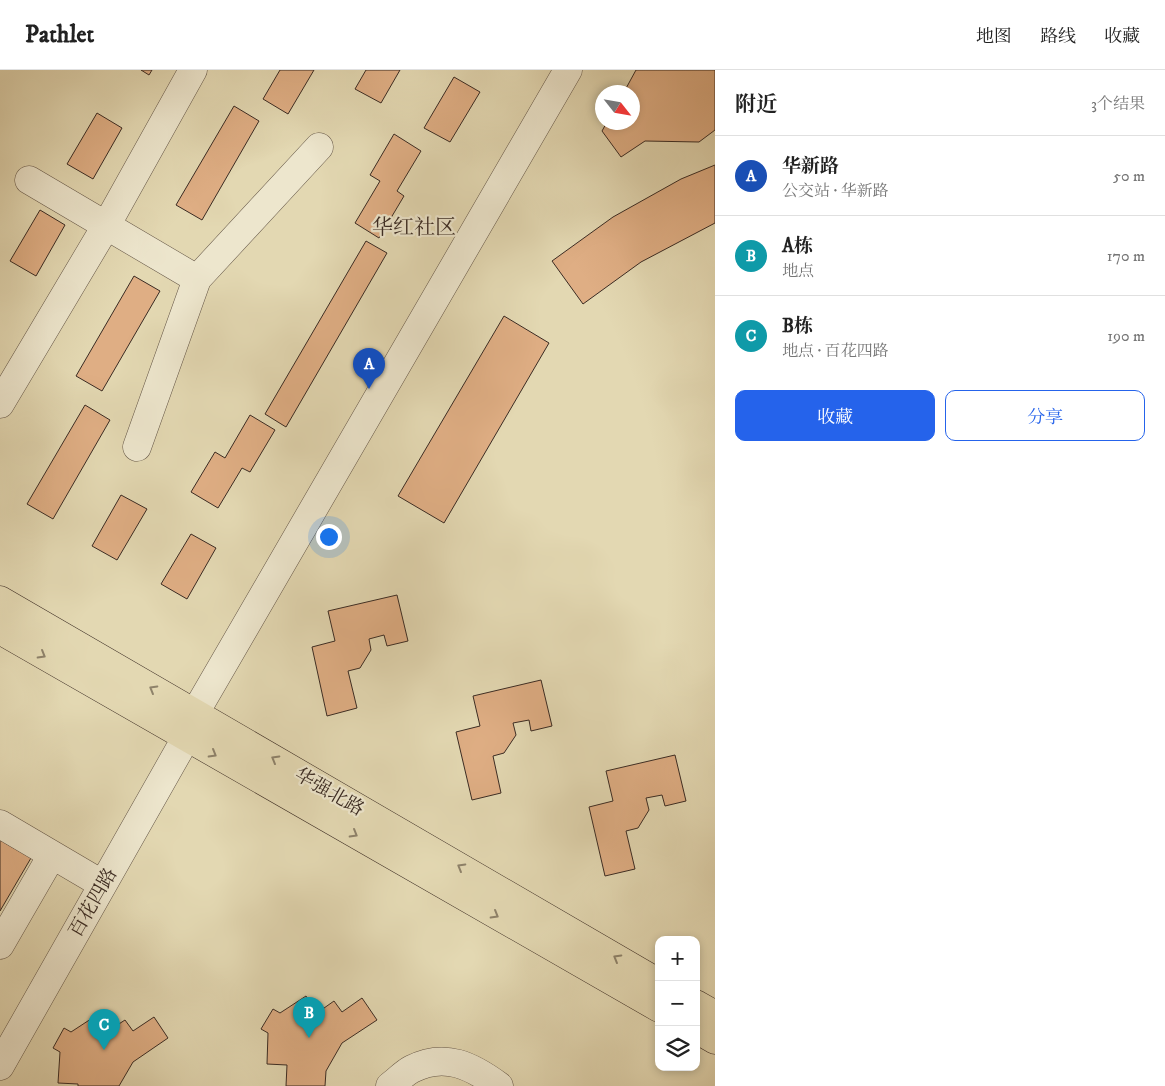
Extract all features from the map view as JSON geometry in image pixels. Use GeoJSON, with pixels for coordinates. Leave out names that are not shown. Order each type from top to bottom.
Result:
{"type":"FeatureCollection","features":[{"type":"Feature","properties":{"kind":"main road","name":"华强北路"},"geometry":{"type":"LineString","coordinates":[[0,600],[657,981]]}},
{"type":"Feature","properties":{"kind":"main road","name":"华强北路"},"geometry":{"type":"LineString","coordinates":[[0,630],[655,1006]]}},
{"type":"Feature","properties":{"kind":"main road"},"geometry":{"type":"LineString","coordinates":[[700,1006],[715,1015]]}},
{"type":"Feature","properties":{"kind":"main road"},"geometry":{"type":"LineString","coordinates":[[700,1031],[715,1040]]}},
{"type":"Feature","properties":{"kind":"street"},"geometry":{"type":"LineString","coordinates":[[0,404],[106,226],[194,70]]}},
{"type":"Feature","properties":{"kind":"street","name":"百花四路"},"geometry":{"type":"LineString","coordinates":[[1,1059],[186,738],[196,713],[568,70]]}},
{"type":"Feature","properties":{"kind":"street"},"geometry":{"type":"LineString","coordinates":[[137,447],[196,279],[319,148]]}},
{"type":"Feature","properties":{"kind":"street"},"geometry":{"type":"LineString","coordinates":[[29,180],[196,279]]}},
{"type":"Feature","properties":{"kind":"street"},"geometry":{"type":"LineString","coordinates":[[0,824],[102,884]]}},
{"type":"Feature","properties":{"kind":"street"},"geometry":{"type":"LineString","coordinates":[[0,945],[52,855]]}},
{"type":"Feature","properties":{"kind":"street"},"geometry":{"type":"LineString","coordinates":[[390,1086],[412,1069],[434,1062],[457,1062],[477,1070],[499,1086]]}},
{"type":"Feature","properties":{"kind":"building"},"geometry":{"type":"Polygon","coordinates":[[[141,70],[152,70],[149,75],[141,70]]]}},
{"type":"Feature","properties":{"kind":"building"},"geometry":{"type":"Polygon","coordinates":[[[280,70],[314,70],[288,114],[263,99],[280,70]]]}},
{"type":"Feature","properties":{"kind":"building"},"geometry":{"type":"Polygon","coordinates":[[[366,70],[400,70],[381,103],[355,89],[366,70]]]}},
{"type":"Feature","properties":{"kind":"building"},"geometry":{"type":"Polygon","coordinates":[[[636,70],[715,70],[715,130],[699,142],[645,141],[621,157],[602,131],[640,130],[640,85],[628,85],[636,70]]]}},
{"type":"Feature","properties":{"kind":"building"},"geometry":{"type":"Polygon","coordinates":[[[454,77],[480,92],[450,142],[424,128],[454,77]]]}},
{"type":"Feature","properties":{"kind":"building"},"geometry":{"type":"Polygon","coordinates":[[[234,106],[259,121],[202,220],[176,205],[234,106]]]}},
{"type":"Feature","properties":{"kind":"building"},"geometry":{"type":"Polygon","coordinates":[[[97,113],[122,128],[93,179],[67,164],[97,113]]]}},
{"type":"Feature","properties":{"kind":"building"},"geometry":{"type":"Polygon","coordinates":[[[394,134],[421,151],[397,191],[404,196],[379,238],[355,223],[380,181],[370,175],[394,134]]]}},
{"type":"Feature","properties":{"kind":"building"},"geometry":{"type":"Polygon","coordinates":[[[715,165],[715,223],[641,262],[583,304],[552,261],[613,217],[681,179],[715,165]]]}},
{"type":"Feature","properties":{"kind":"building"},"geometry":{"type":"Polygon","coordinates":[[[40,210],[65,225],[36,276],[10,261],[40,210]]]}},
{"type":"Feature","properties":{"kind":"building"},"geometry":{"type":"Polygon","coordinates":[[[366,241],[387,253],[286,427],[265,414],[366,241]]]}},
{"type":"Feature","properties":{"kind":"building"},"geometry":{"type":"Polygon","coordinates":[[[134,276],[160,291],[102,391],[76,376],[134,276]]]}},
{"type":"Feature","properties":{"kind":"building"},"geometry":{"type":"Polygon","coordinates":[[[504,316],[549,343],[444,523],[398,496],[504,316]]]}},
{"type":"Feature","properties":{"kind":"building"},"geometry":{"type":"Polygon","coordinates":[[[85,405],[110,420],[53,519],[27,504],[85,405]]]}},
{"type":"Feature","properties":{"kind":"building"},"geometry":{"type":"Polygon","coordinates":[[[250,415],[275,430],[250,472],[242,468],[218,508],[191,492],[215,452],[225,458],[250,415]]]}},
{"type":"Feature","properties":{"kind":"building"},"geometry":{"type":"Polygon","coordinates":[[[121,495],[147,509],[117,560],[92,546],[121,495]]]}},
{"type":"Feature","properties":{"kind":"building"},"geometry":{"type":"Polygon","coordinates":[[[191,534],[216,548],[187,599],[161,584],[191,534]]]}},
{"type":"Feature","properties":{"kind":"building"},"geometry":{"type":"Polygon","coordinates":[[[397,595],[408,641],[387,646],[384,635],[369,639],[371,650],[360,668],[348,671],[357,708],[327,716],[312,647],[335,641],[328,611],[397,595]]]}},
{"type":"Feature","properties":{"kind":"building"},"geometry":{"type":"Polygon","coordinates":[[[541,680],[552,726],[531,731],[529,720],[513,723],[516,735],[504,753],[493,756],[501,793],[472,800],[456,732],[480,726],[473,696],[541,680]]]}},
{"type":"Feature","properties":{"kind":"building"},"geometry":{"type":"Polygon","coordinates":[[[675,755],[686,801],[665,806],[662,795],[646,798],[649,810],[638,828],[626,831],[635,869],[605,876],[589,807],[613,801],[606,771],[675,755]]]}},
{"type":"Feature","properties":{"kind":"building"},"geometry":{"type":"Polygon","coordinates":[[[0,840],[31,858],[0,911],[0,840]]]}},
{"type":"Feature","properties":{"kind":"building"},"geometry":{"type":"Polygon","coordinates":[[[306,996],[317,1013],[334,1001],[342,1012],[362,998],[377,1020],[342,1043],[326,1071],[325,1086],[286,1086],[287,1065],[267,1064],[268,1033],[261,1029],[273,1009],[280,1013],[306,996]]]}},
{"type":"Feature","properties":{"kind":"building"},"geometry":{"type":"Polygon","coordinates":[[[97,1015],[108,1031],[125,1020],[133,1031],[154,1017],[168,1038],[133,1062],[119,1086],[78,1086],[78,1084],[58,1083],[60,1052],[53,1048],[64,1028],[71,1032],[97,1015]]]}},
{"type":"Feature","properties":{"kind":"place","name":"华新路"},"geometry":{"type":"Point","coordinates":[369,389]}},
{"type":"Feature","properties":{"kind":"place","name":"A栋"},"geometry":{"type":"Point","coordinates":[309,1038]}},
{"type":"Feature","properties":{"kind":"place","name":"B栋"},"geometry":{"type":"Point","coordinates":[104,1050]}},
{"type":"Feature","properties":{"kind":"district","name":"华红社区"},"geometry":{"type":"Point","coordinates":[414,227]}}]}
